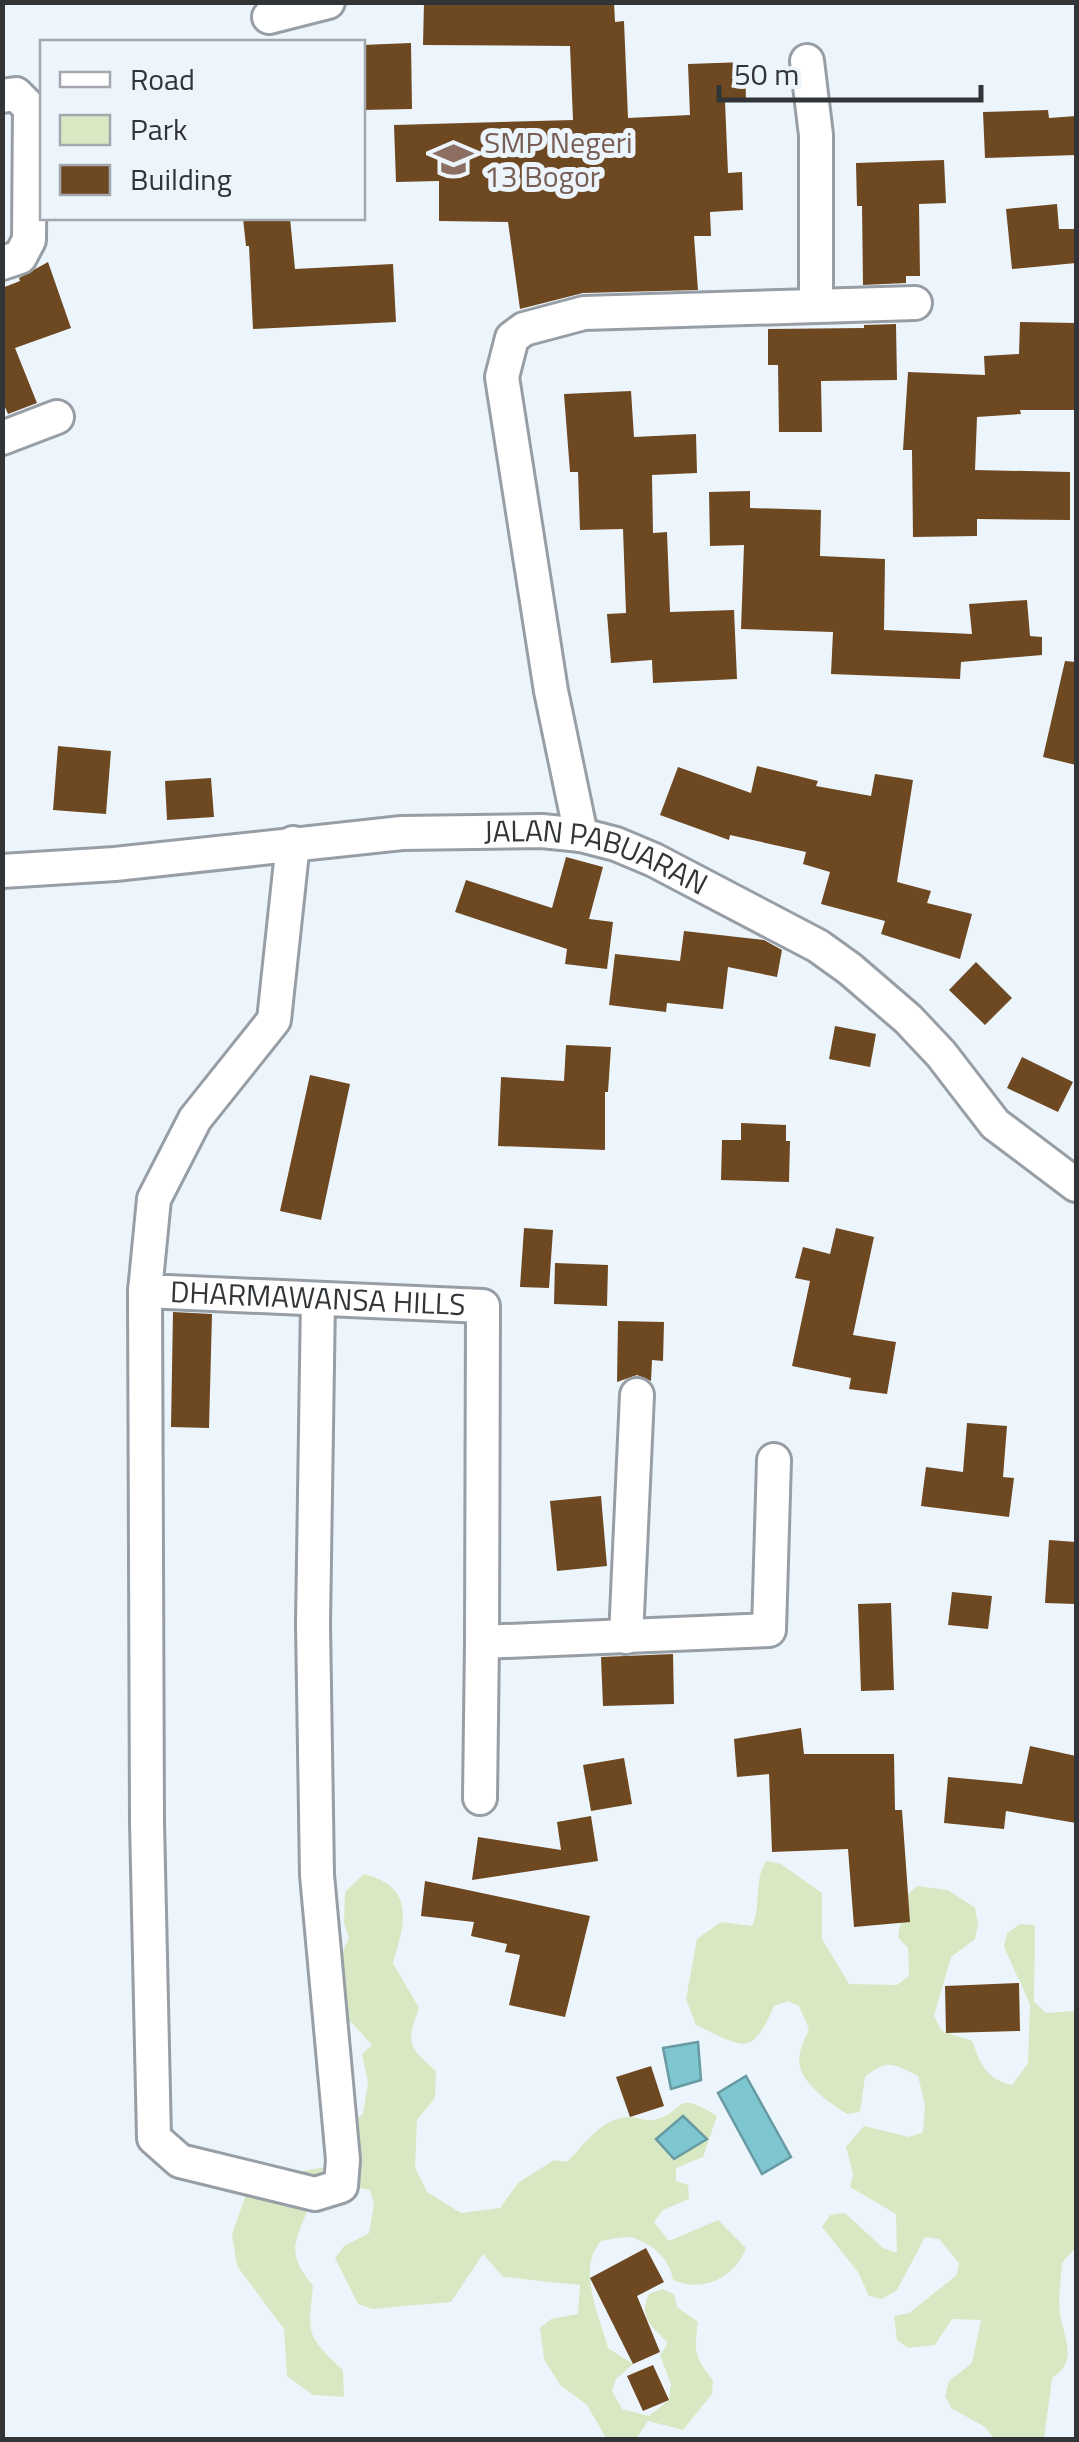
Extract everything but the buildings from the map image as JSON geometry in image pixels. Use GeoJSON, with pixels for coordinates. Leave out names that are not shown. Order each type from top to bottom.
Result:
{"type":"FeatureCollection","features":[{"type":"Feature","properties":{"kind":"street"},"geometry":{"type":"LineString","coordinates":[[269,16],[328,2]]}},
{"type":"Feature","properties":{"kind":"street"},"geometry":{"type":"LineString","coordinates":[[807,61],[816,135],[816,305]]}},
{"type":"Feature","properties":{"kind":"street"},"geometry":{"type":"LineString","coordinates":[[2,96],[16,94],[30,108],[29,240],[11,260]]}},
{"type":"Feature","properties":{"kind":"street"},"geometry":{"type":"LineString","coordinates":[[580,835],[551,690],[502,377],[512,338],[524,329],[584,314],[915,303]]}},
{"type":"Feature","properties":{"kind":"street"},"geometry":{"type":"LineString","coordinates":[[2,438],[58,417]]}},
{"type":"Feature","properties":{"kind":"street","name":"JALAN PABUARAN"},"geometry":{"type":"LineString","coordinates":[[2,871],[114,864],[417,832],[542,831],[616,844],[654,860],[834,957],[908,1019],[941,1054],[968,1094],[995,1124],[1076,1184]]}},
{"type":"Feature","properties":{"kind":"street","name":"DHARMAWANSA HILLS"},"geometry":{"type":"LineString","coordinates":[[293,843],[274,1020],[195,1119],[154,1200],[145,1291],[483,1306],[482,1642]]}},
{"type":"Feature","properties":{"kind":"street"},"geometry":{"type":"LineString","coordinates":[[145,1291],[146,1744],[154,2138],[180,2161],[315,2194],[341,2186],[342,2160],[317,1875],[313,1624],[318,1299]]}},
{"type":"Feature","properties":{"kind":"street"},"geometry":{"type":"LineString","coordinates":[[626,1638],[637,1395]]}},
{"type":"Feature","properties":{"kind":"street"},"geometry":{"type":"LineString","coordinates":[[480,1798],[482,1642],[769,1630],[774,1460]]}},
{"type":"Feature","properties":{"kind":"green space"},"geometry":{"type":"Polygon","coordinates":[[[766,1861],[781,1864],[822,1893],[822,1939],[849,1984],[897,1985],[909,1976],[908,1948],[898,1937],[905,1897],[917,1886],[948,1890],[975,1908],[975,1939],[951,1957],[934,2016],[942,2031],[972,2041],[990,2075],[1012,2085],[1028,2063],[1030,2004],[1004,1947],[1007,1933],[1020,1924],[1035,1925],[1034,2002],[1046,2013],[1076,2011],[1076,2247],[1062,2263],[1059,2307],[1067,2357],[1052,2378],[1044,2439],[994,2439],[985,2427],[951,2408],[945,2396],[949,2381],[972,2363],[981,2320],[952,2319],[935,2345],[908,2348],[897,2340],[894,2316],[909,2313],[957,2275],[959,2263],[939,2239],[925,2237],[897,2290],[882,2299],[869,2296],[858,2272],[822,2227],[830,2215],[845,2213],[883,2248],[897,2253],[896,2214],[850,2187],[853,2174],[846,2147],[864,2126],[909,2137],[923,2132],[925,2105],[918,2076],[896,2066],[879,2067],[865,2077],[860,2112],[847,2114],[814,2089],[802,2072],[800,2053],[809,2029],[799,2006],[788,2001],[774,2006],[759,2035],[744,2044],[696,2025],[686,1999],[697,1939],[721,1922],[752,1926],[766,1861]]]}},
{"type":"Feature","properties":{"kind":"green space"},"geometry":{"type":"Polygon","coordinates":[[[364,1874],[381,1880],[399,1897],[403,1921],[393,1963],[419,2008],[412,2044],[436,2071],[435,2098],[417,2120],[415,2167],[427,2192],[461,2213],[500,2208],[518,2183],[554,2160],[567,2162],[595,2133],[619,2118],[653,2120],[686,2103],[717,2116],[703,2157],[676,2168],[676,2181],[688,2185],[689,2199],[663,2210],[654,2222],[669,2241],[718,2220],[746,2248],[741,2259],[717,2280],[684,2284],[673,2280],[665,2260],[654,2249],[626,2237],[601,2241],[590,2265],[592,2293],[608,2348],[633,2364],[616,2379],[612,2391],[622,2409],[649,2416],[669,2400],[671,2384],[660,2355],[668,2343],[646,2315],[649,2294],[662,2289],[674,2294],[677,2307],[698,2322],[697,2353],[713,2380],[712,2394],[683,2430],[648,2421],[636,2439],[607,2440],[587,2405],[560,2385],[544,2359],[540,2328],[551,2319],[578,2314],[580,2285],[503,2277],[483,2254],[451,2302],[372,2309],[358,2304],[335,2258],[344,2246],[369,2233],[374,2204],[370,2190],[338,2184],[311,2200],[295,2253],[313,2286],[312,2334],[343,2370],[344,2397],[313,2395],[287,2376],[284,2329],[237,2266],[232,2234],[248,2189],[259,2178],[327,2167],[350,2150],[358,2118],[363,2114],[368,2083],[362,2054],[372,2045],[352,2023],[321,2020],[317,2006],[349,1938],[344,1923],[345,1892],[364,1874]]]}},
{"type":"Feature","properties":{"kind":"water"},"geometry":{"type":"Polygon","coordinates":[[[698,2042],[701,2080],[671,2089],[663,2048],[698,2042]]]}},
{"type":"Feature","properties":{"kind":"water"},"geometry":{"type":"Polygon","coordinates":[[[746,2076],[791,2157],[762,2174],[718,2093],[746,2076]]]}},
{"type":"Feature","properties":{"kind":"water"},"geometry":{"type":"Polygon","coordinates":[[[683,2116],[707,2139],[674,2159],[656,2139],[683,2116]]]}},
{"type":"Feature","properties":{"kind":"place","name":"SMP Negeri 13 Bogor"},"geometry":{"type":"Point","coordinates":[454,160]}}]}
